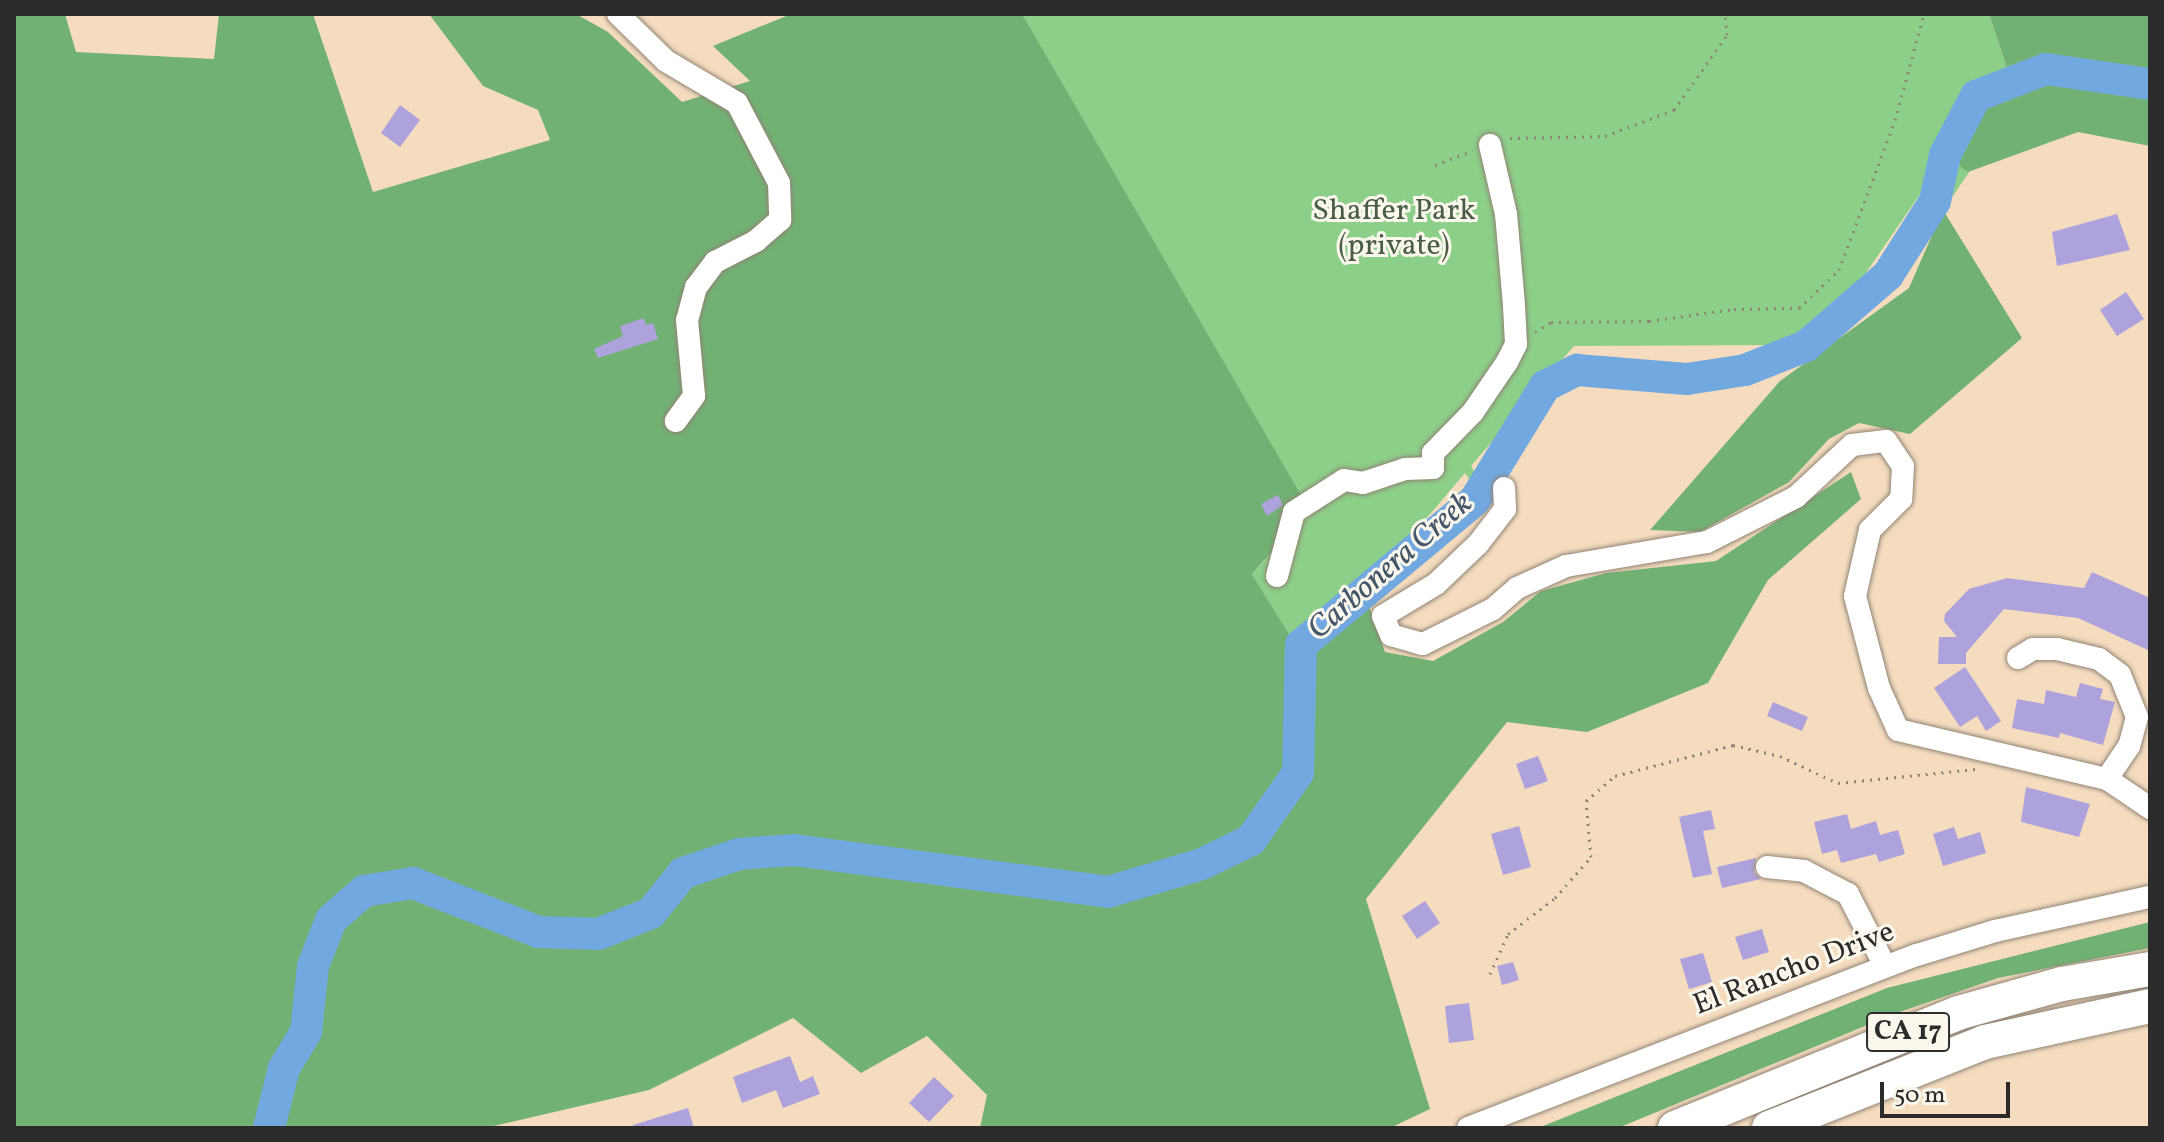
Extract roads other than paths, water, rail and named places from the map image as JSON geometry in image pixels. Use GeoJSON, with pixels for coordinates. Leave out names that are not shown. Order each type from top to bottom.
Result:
{"type":"FeatureCollection","features":[{"type":"Feature","properties":{"kind":"highway","name":"CA 17"},"geometry":{"type":"LineString","coordinates":[[1675,1128],[1958,1013],[2062,984],[2150,969]]}},
{"type":"Feature","properties":{"kind":"highway","name":"CA 17"},"geometry":{"type":"LineString","coordinates":[[1769,1128],[1985,1042],[2150,1006]]}},
{"type":"Feature","properties":{"kind":"street"},"geometry":{"type":"LineString","coordinates":[[618,14],[666,61],[737,103],[779,183],[780,220],[756,241],[715,262],[696,287],[687,320],[694,396],[676,421]]}},
{"type":"Feature","properties":{"kind":"street"},"geometry":{"type":"LineString","coordinates":[[1277,576],[1294,512],[1344,480],[1363,483],[1405,469],[1433,468],[1433,453],[1473,412],[1516,344],[1506,214],[1490,145]]}},
{"type":"Feature","properties":{"kind":"street"},"geometry":{"type":"LineString","coordinates":[[1504,488],[1505,509],[1478,544],[1436,584],[1383,616],[1391,635],[1423,644],[1493,609],[1517,588],[1566,566],[1707,542],[1796,497],[1852,445],[1886,441],[1903,466],[1901,499],[1870,530],[1855,596],[1879,688],[1898,730],[2005,753],[2026,764],[2060,765],[2107,779],[2150,808]]}},
{"type":"Feature","properties":{"kind":"street"},"geometry":{"type":"LineString","coordinates":[[2018,658],[2033,649],[2057,649],[2099,659],[2120,675],[2137,717],[2129,746],[2107,779]]}},
{"type":"Feature","properties":{"kind":"street"},"geometry":{"type":"LineString","coordinates":[[1767,867],[1804,871],[1848,894],[1885,966]]}},
{"type":"Feature","properties":{"kind":"street","name":"El Rancho Drive"},"geometry":{"type":"LineString","coordinates":[[1468,1128],[1885,966],[1995,931],[2150,897]]}},
{"type":"Feature","properties":{"kind":"waterway","name":"Carbonera Creek"},"geometry":{"type":"LineString","coordinates":[[269,1128],[284,1068],[306,1032],[313,966],[331,920],[364,891],[413,883],[539,932],[598,934],[651,913],[683,873],[739,854],[794,850],[1108,892],[1202,864],[1251,840],[1298,773],[1301,645],[1475,500],[1545,386],[1577,370],[1687,379],[1745,370],[1806,346],[1888,275],[1935,201],[1945,155],[1976,96],[2046,69],[2150,84]]}},
{"type":"Feature","properties":{"kind":"park label","name":"Shaffer Park (private)"},"geometry":{"type":"Point","coordinates":[1394,228]}}]}
